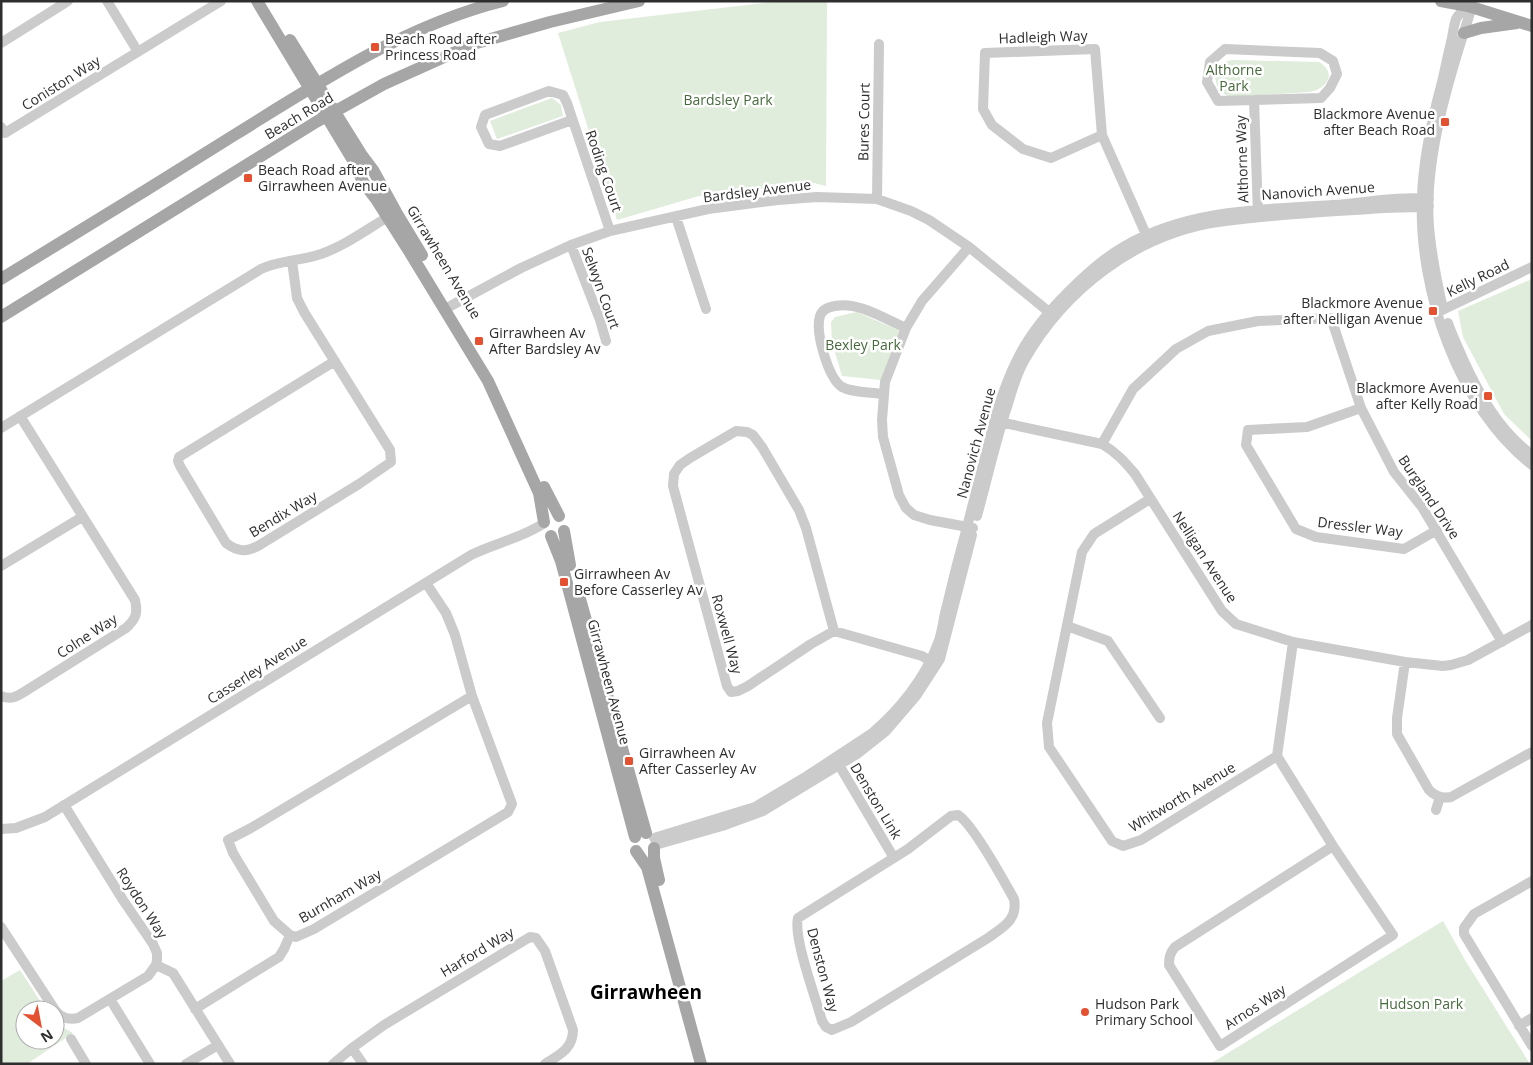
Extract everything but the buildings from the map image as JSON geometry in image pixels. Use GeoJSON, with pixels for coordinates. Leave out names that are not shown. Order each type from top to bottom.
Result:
{"type":"FeatureCollection","features":[{"type":"Feature","properties":{"kind":"main road"},"geometry":{"type":"LineString","coordinates":[[258,1],[313,86]]}},
{"type":"Feature","properties":{"kind":"main road"},"geometry":{"type":"LineString","coordinates":[[267,1],[313,86]]}},
{"type":"Feature","properties":{"kind":"main road","name":"Beach Road"},"geometry":{"type":"LineString","coordinates":[[1,280],[313,86],[363,57],[455,16],[503,1]]}},
{"type":"Feature","properties":{"kind":"main road","name":"Beach Road"},"geometry":{"type":"LineString","coordinates":[[1,317],[330,114],[384,84],[473,44],[550,22],[639,1]]}},
{"type":"Feature","properties":{"kind":"main road"},"geometry":{"type":"LineString","coordinates":[[1441,1],[1469,3],[1526,25]]}},
{"type":"Feature","properties":{"kind":"main road"},"geometry":{"type":"LineString","coordinates":[[1464,33],[1481,28],[1526,25]]}},
{"type":"Feature","properties":{"kind":"main road","name":"Girrawheen Avenue"},"geometry":{"type":"LineString","coordinates":[[313,86],[330,114],[373,170],[392,215],[502,388],[551,503],[565,524],[564,531],[569,565],[649,840],[707,1064]]}},
{"type":"Feature","properties":{"kind":"main road","name":"Girrawheen Avenue"},"geometry":{"type":"LineString","coordinates":[[449,307],[498,398],[539,493],[546,529],[561,561],[649,840]]}},
{"type":"Feature","properties":{"kind":"main road"},"geometry":{"type":"LineString","coordinates":[[559,516],[551,516],[546,529],[558,536],[564,531]]}},
{"type":"Feature","properties":{"kind":"main road"},"geometry":{"type":"LineString","coordinates":[[636,851],[646,855],[649,840],[633,844],[636,851],[647,867],[700,1064]]}},
{"type":"Feature","properties":{"kind":"street"},"geometry":{"type":"LineString","coordinates":[[1,43],[68,1]]}},
{"type":"Feature","properties":{"kind":"street"},"geometry":{"type":"LineString","coordinates":[[107,1],[138,52]]}},
{"type":"Feature","properties":{"kind":"street","name":"Coniston Way"},"geometry":{"type":"LineString","coordinates":[[3,132],[221,1]]}},
{"type":"Feature","properties":{"kind":"street"},"geometry":{"type":"LineString","coordinates":[[1426,202],[1439,121],[1470,13],[1469,3]]}},
{"type":"Feature","properties":{"kind":"street"},"geometry":{"type":"LineString","coordinates":[[1469,3],[1456,19],[1433,114],[1424,162],[1426,202],[1425,258],[1459,368],[1481,411],[1505,442],[1532,466]]}},
{"type":"Feature","properties":{"kind":"street","name":"Bures Court"},"geometry":{"type":"LineString","coordinates":[[877,199],[878,44]]}},
{"type":"Feature","properties":{"kind":"street","name":"Hadleigh Way"},"geometry":{"type":"LineString","coordinates":[[1102,135],[1051,158],[1023,149],[992,125],[983,108],[985,53],[1095,49],[1102,135],[1148,239]]}},
{"type":"Feature","properties":{"kind":"street","name":"Althorne Way"},"geometry":{"type":"LineString","coordinates":[[1225,49],[1320,53],[1333,61],[1337,74],[1330,88],[1321,98],[1254,100],[1218,101],[1207,82],[1210,62],[1225,49]]}},
{"type":"Feature","properties":{"kind":"street","name":"Roding Court"},"geometry":{"type":"LineString","coordinates":[[572,120],[500,146],[489,144],[481,127],[485,115],[549,91],[563,94],[572,120],[610,231]]}},
{"type":"Feature","properties":{"kind":"street","name":"Althorne Way"},"geometry":{"type":"LineString","coordinates":[[1254,100],[1258,213]]}},
{"type":"Feature","properties":{"kind":"street","name":"Bardsley Avenue"},"geometry":{"type":"LineString","coordinates":[[449,307],[521,268],[571,245],[610,231],[708,209],[817,197],[877,199],[911,211],[929,220],[969,247],[1052,315]]}},
{"type":"Feature","properties":{"kind":"street","name":"Nanovich Avenue"},"geometry":{"type":"LineString","coordinates":[[649,840],[755,807],[837,762],[884,723],[933,663],[954,576],[970,527],[1007,381],[1017,359],[1083,277],[1123,247],[1148,239],[1167,227],[1204,217],[1426,202]]}},
{"type":"Feature","properties":{"kind":"street"},"geometry":{"type":"LineString","coordinates":[[1,428],[250,275],[271,264],[328,252],[392,215]]}},
{"type":"Feature","properties":{"kind":"street"},"geometry":{"type":"LineString","coordinates":[[676,217],[706,309]]}},
{"type":"Feature","properties":{"kind":"street","name":"Selwyn Court"},"geometry":{"type":"LineString","coordinates":[[571,245],[600,320],[606,342]]}},
{"type":"Feature","properties":{"kind":"street"},"geometry":{"type":"LineString","coordinates":[[969,247],[922,301],[906,328],[887,374],[883,394],[882,437],[899,495],[906,508],[914,515],[930,520],[970,527]]}},
{"type":"Feature","properties":{"kind":"street","name":"Bendix Way"},"geometry":{"type":"LineString","coordinates":[[292,261],[297,298],[390,450],[390,462],[359,484],[258,546],[248,551],[232,548],[226,543],[180,466],[178,462],[179,457],[335,361]]}},
{"type":"Feature","properties":{"kind":"street","name":"Kelly Road"},"geometry":{"type":"LineString","coordinates":[[1440,311],[1532,267]]}},
{"type":"Feature","properties":{"kind":"street"},"geometry":{"type":"LineString","coordinates":[[883,394],[853,390],[843,387],[834,380],[820,338],[818,324],[820,314],[827,308],[835,305],[849,305],[866,310],[906,328]]}},
{"type":"Feature","properties":{"kind":"street"},"geometry":{"type":"LineString","coordinates":[[1440,311],[1450,328],[1482,397],[1502,428],[1532,456]]}},
{"type":"Feature","properties":{"kind":"street","name":"Burgland Drive"},"geometry":{"type":"LineString","coordinates":[[1102,444],[1133,389],[1176,348],[1208,331],[1258,321],[1331,318],[1360,408],[1394,472],[1422,506],[1502,642]]}},
{"type":"Feature","properties":{"kind":"street","name":"Dressler Way"},"geometry":{"type":"LineString","coordinates":[[1360,408],[1307,427],[1248,430],[1246,445],[1296,529],[1316,537],[1404,549],[1437,530]]}},
{"type":"Feature","properties":{"kind":"street","name":"Colne Way"},"geometry":{"type":"LineString","coordinates":[[1,696],[14,698],[126,628],[136,616],[137,609],[134,600],[20,416]]}},
{"type":"Feature","properties":{"kind":"street","name":"Nelligan Avenue"},"geometry":{"type":"LineString","coordinates":[[998,422],[1102,444],[1124,460],[1222,611],[1236,624],[1294,642],[1405,662],[1451,665],[1468,660],[1532,625]]}},
{"type":"Feature","properties":{"kind":"street","name":"Roxwell Way"},"geometry":{"type":"LineString","coordinates":[[736,432],[747,432],[753,435],[762,446],[799,510],[806,528],[834,631],[748,686],[732,692],[727,686],[673,486],[674,474],[680,465],[736,432]]}},
{"type":"Feature","properties":{"kind":"street","name":"Whitworth Avenue"},"geometry":{"type":"LineString","coordinates":[[1150,498],[1094,534],[1082,552],[1047,724],[1049,747],[1112,841],[1123,846],[1141,840],[1277,756]]}},
{"type":"Feature","properties":{"kind":"street"},"geometry":{"type":"LineString","coordinates":[[1,566],[82,516]]}},
{"type":"Feature","properties":{"kind":"street","name":"Casserley Avenue"},"geometry":{"type":"LineString","coordinates":[[1,829],[16,828],[30,823],[64,805],[484,549],[546,529]]}},
{"type":"Feature","properties":{"kind":"street","name":"Burnham Way"},"geometry":{"type":"LineString","coordinates":[[426,583],[446,613],[455,635],[472,696],[512,804],[508,812],[314,929],[296,936],[290,935],[274,922],[233,853],[228,840],[472,696]]}},
{"type":"Feature","properties":{"kind":"street"},"geometry":{"type":"LineString","coordinates":[[1067,626],[1108,641],[1160,718]]}},
{"type":"Feature","properties":{"kind":"street"},"geometry":{"type":"LineString","coordinates":[[834,631],[922,656],[933,663]]}},
{"type":"Feature","properties":{"kind":"street"},"geometry":{"type":"LineString","coordinates":[[1277,756],[1294,642]]}},
{"type":"Feature","properties":{"kind":"street"},"geometry":{"type":"LineString","coordinates":[[1405,662],[1397,718],[1397,734],[1429,790],[1440,798],[1457,794],[1532,752]]}},
{"type":"Feature","properties":{"kind":"street","name":"Arnos Way"},"geometry":{"type":"LineString","coordinates":[[1277,756],[1333,846],[1393,935],[1220,1046],[1169,965],[1169,956],[1175,947],[1333,846]]}},
{"type":"Feature","properties":{"kind":"street","name":"Denston Link"},"geometry":{"type":"LineString","coordinates":[[837,762],[894,858]]}},
{"type":"Feature","properties":{"kind":"street"},"geometry":{"type":"LineString","coordinates":[[1436,810],[1440,798]]}},
{"type":"Feature","properties":{"kind":"street","name":"Roydon Way"},"geometry":{"type":"LineString","coordinates":[[64,805],[123,900],[153,944],[157,953],[156,965]]}},
{"type":"Feature","properties":{"kind":"street","name":"Denston Way"},"geometry":{"type":"LineString","coordinates":[[958,815],[977,838],[1014,899],[1016,908],[1014,915],[988,938],[851,1022],[832,1030],[826,1028],[822,1021],[800,946],[796,926],[798,918],[894,858],[943,821],[951,816],[958,815]]}},
{"type":"Feature","properties":{"kind":"street"},"geometry":{"type":"LineString","coordinates":[[1532,881],[1474,914],[1464,928],[1467,941],[1532,1046]]}},
{"type":"Feature","properties":{"kind":"street"},"geometry":{"type":"LineString","coordinates":[[1,927],[48,1000]]}},
{"type":"Feature","properties":{"kind":"street"},"geometry":{"type":"LineString","coordinates":[[195,1008],[279,957],[290,935]]}},
{"type":"Feature","properties":{"kind":"street","name":"Harford Way"},"geometry":{"type":"LineString","coordinates":[[352,1048],[384,1025],[530,937],[536,938],[545,951],[573,1030],[570,1046],[546,1064]]}},
{"type":"Feature","properties":{"kind":"street"},"geometry":{"type":"LineString","coordinates":[[65,1018],[71,1020],[78,1018],[148,976],[156,965],[173,973],[230,1064]]}},
{"type":"Feature","properties":{"kind":"street"},"geometry":{"type":"LineString","coordinates":[[110,999],[150,1064]]}},
{"type":"Feature","properties":{"kind":"street"},"geometry":{"type":"LineString","coordinates":[[1519,1026],[1532,1018]]}},
{"type":"Feature","properties":{"kind":"street"},"geometry":{"type":"LineString","coordinates":[[71,1039],[86,1064]]}},
{"type":"Feature","properties":{"kind":"street"},"geometry":{"type":"LineString","coordinates":[[186,1064],[218,1045]]}},
{"type":"Feature","properties":{"kind":"street"},"geometry":{"type":"LineString","coordinates":[[333,1064],[352,1048],[363,1064]]}},
{"type":"Feature","properties":{"kind":"green space","name":"Bardsley Park"},"geometry":{"type":"Polygon","coordinates":[[[781,1],[827,1],[826,186],[814,183],[699,196],[617,220],[558,33],[600,22],[781,1]]]}},
{"type":"Feature","properties":{"kind":"green space","name":"Althorne Park"},"geometry":{"type":"Polygon","coordinates":[[[1232,60],[1319,62],[1325,66],[1329,75],[1326,84],[1310,92],[1230,97],[1220,90],[1215,75],[1222,64],[1232,60]]]}},
{"type":"Feature","properties":{"kind":"green space"},"geometry":{"type":"Polygon","coordinates":[[[552,98],[561,105],[563,116],[497,139],[490,121],[552,98]]]}},
{"type":"Feature","properties":{"kind":"green space"},"geometry":{"type":"Polygon","coordinates":[[[1532,279],[1532,441],[1504,414],[1463,337],[1458,311],[1532,279]]]}},
{"type":"Feature","properties":{"kind":"green space","name":"Bexley Park"},"geometry":{"type":"Polygon","coordinates":[[[857,312],[900,331],[881,380],[842,376],[832,342],[831,322],[835,317],[857,312]]]}},
{"type":"Feature","properties":{"kind":"green space","name":"Hudson Park"},"geometry":{"type":"Polygon","coordinates":[[[1443,921],[1530,1064],[1210,1064],[1443,921]]]}},
{"type":"Feature","properties":{"kind":"green space"},"geometry":{"type":"Polygon","coordinates":[[[20,970],[40,1000],[15,1000],[15,1050],[48,1050],[27,1064],[1,1064],[1,981],[20,970]]]}},
{"type":"Feature","properties":{"kind":"green space"},"geometry":{"type":"Polygon","coordinates":[[[65,1029],[73,1033],[65,1038],[65,1029]]]}},
{"type":"Feature","properties":{"kind":"place","name":"Beach Road after Princess Road"},"geometry":{"type":"Point","coordinates":[375,47]}},
{"type":"Feature","properties":{"kind":"place","name":"Blackmore Avenue after Beach Road"},"geometry":{"type":"Point","coordinates":[1445,122]}},
{"type":"Feature","properties":{"kind":"place","name":"Beach Road after Girrawheen Avenue"},"geometry":{"type":"Point","coordinates":[248,178]}},
{"type":"Feature","properties":{"kind":"place","name":"Blackmore Avenue after Nelligan Avenue"},"geometry":{"type":"Point","coordinates":[1433,311]}},
{"type":"Feature","properties":{"kind":"place","name":"Girrawheen Av After Bardsley Av"},"geometry":{"type":"Point","coordinates":[479,341]}},
{"type":"Feature","properties":{"kind":"place","name":"Blackmore Avenue after Kelly Road"},"geometry":{"type":"Point","coordinates":[1488,396]}},
{"type":"Feature","properties":{"kind":"place","name":"Girrawheen Av Before Casserley Av"},"geometry":{"type":"Point","coordinates":[564,582]}},
{"type":"Feature","properties":{"kind":"place","name":"Girrawheen Av After Casserley Av"},"geometry":{"type":"Point","coordinates":[629,761]}},
{"type":"Feature","properties":{"kind":"place","name":"Hudson Park Primary School"},"geometry":{"type":"Point","coordinates":[1085,1012]}},
{"type":"Feature","properties":{"kind":"district","name":"Girrawheen"},"geometry":{"type":"Point","coordinates":[646,992]}}]}
